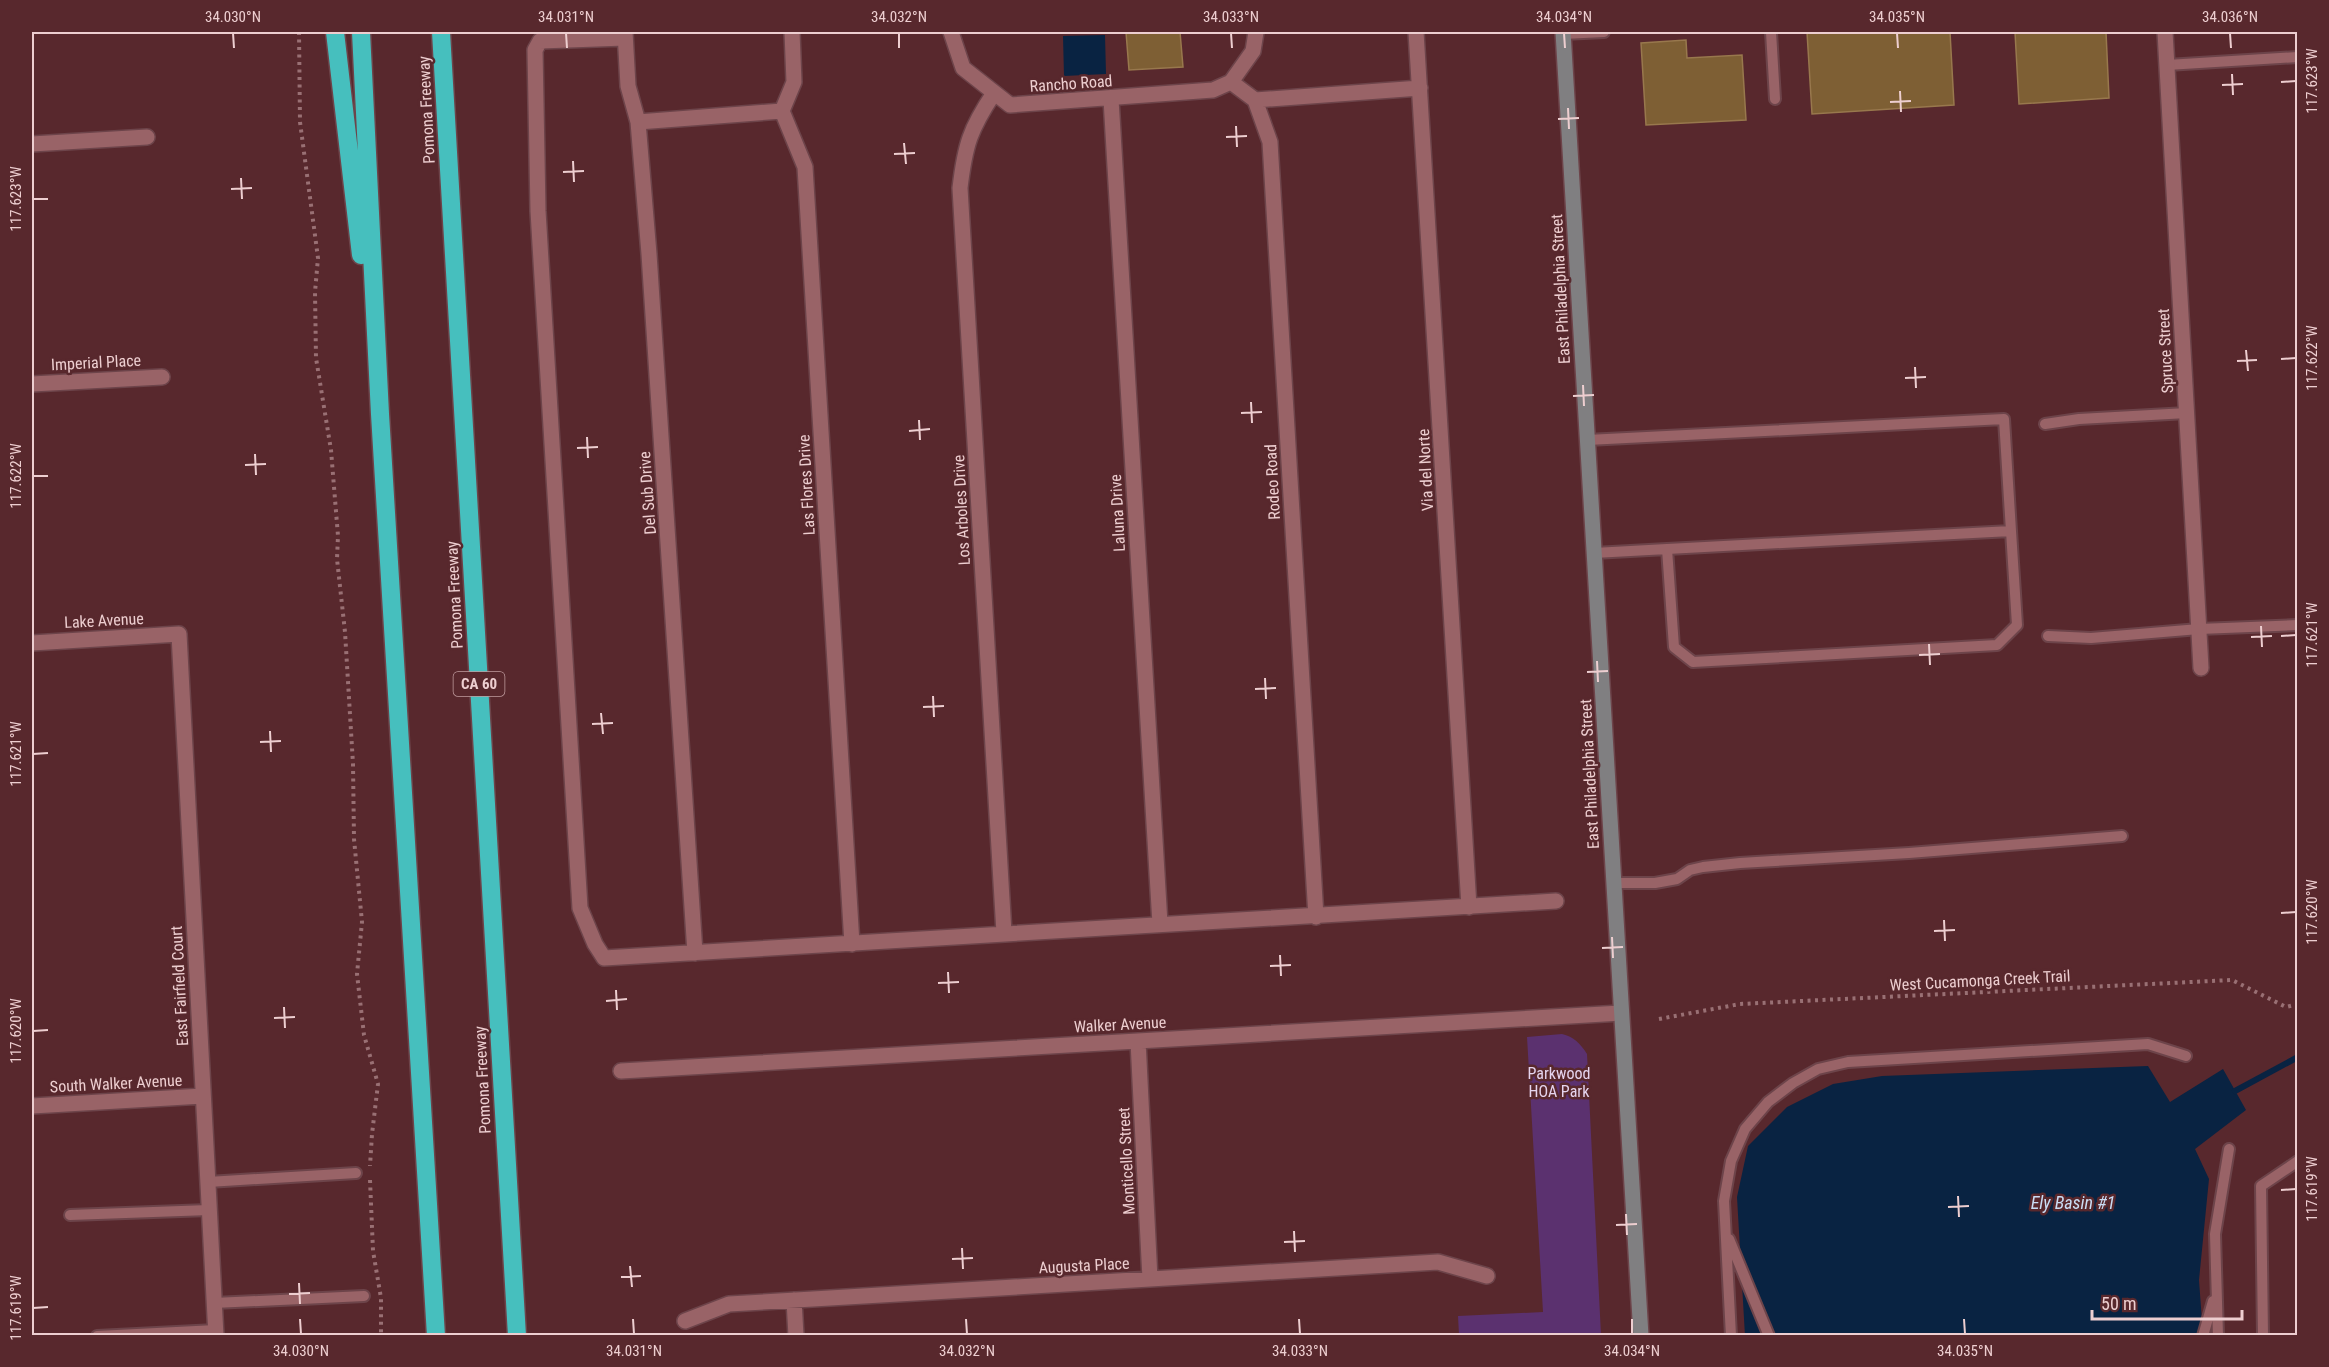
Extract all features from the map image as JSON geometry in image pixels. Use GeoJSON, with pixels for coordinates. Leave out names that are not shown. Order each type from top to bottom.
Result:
{"type":"FeatureCollection","features":[{"type":"Feature","properties":{"kind":"highway"},"geometry":{"type":"LineString","coordinates":[[335,32],[381,414]]}},
{"type":"Feature","properties":{"kind":"highway"},"geometry":{"type":"LineString","coordinates":[[361,32],[381,414],[436,1335]]}},
{"type":"Feature","properties":{"kind":"highway","name":"Pomona Freeway"},"geometry":{"type":"LineString","coordinates":[[441,32],[517,1335]]}},
{"type":"Feature","properties":{"kind":"street"},"geometry":{"type":"LineString","coordinates":[[638,122],[782,111],[794,82],[792,32],[797,32]]}},
{"type":"Feature","properties":{"kind":"street","name":"Rancho Road"},"geometry":{"type":"LineString","coordinates":[[951,32],[963,68],[1010,105],[1213,90],[1231,82]]}},
{"type":"Feature","properties":{"kind":"street"},"geometry":{"type":"LineString","coordinates":[[1256,32],[1253,51],[1231,82],[1255,100],[1420,88]]}},
{"type":"Feature","properties":{"kind":"street","name":"Via del Norte"},"geometry":{"type":"LineString","coordinates":[[1416,32],[1469,907]]}},
{"type":"Feature","properties":{"kind":"street","name":"Spruce Street"},"geometry":{"type":"LineString","coordinates":[[2165,32],[2201,668]]}},
{"type":"Feature","properties":{"kind":"street","name":"East Philadelphia Street"},"geometry":{"type":"LineString","coordinates":[[1563,33],[1641,1335]]}},
{"type":"Feature","properties":{"kind":"street"},"geometry":{"type":"LineString","coordinates":[[625,35],[540,41],[536,50],[538,211],[580,908],[595,944],[604,958],[1556,901]]}},
{"type":"Feature","properties":{"kind":"street","name":"Del Sub Drive"},"geometry":{"type":"LineString","coordinates":[[625,35],[628,86],[638,122],[649,254],[695,953]]}},
{"type":"Feature","properties":{"kind":"street","name":"Los Arboles Drive"},"geometry":{"type":"LineString","coordinates":[[994,93],[976,120],[964,154],[960,188],[1004,933]]}},
{"type":"Feature","properties":{"kind":"street","name":"Laluna Drive"},"geometry":{"type":"LineString","coordinates":[[1111,99],[1160,924]]}},
{"type":"Feature","properties":{"kind":"street","name":"Rodeo Road"},"geometry":{"type":"LineString","coordinates":[[1255,100],[1270,142],[1316,916]]}},
{"type":"Feature","properties":{"kind":"street","name":"Las Flores Drive"},"geometry":{"type":"LineString","coordinates":[[782,111],[805,168],[852,944]]}},
{"type":"Feature","properties":{"kind":"street"},"geometry":{"type":"LineString","coordinates":[[32,144],[147,137]]}},
{"type":"Feature","properties":{"kind":"street","name":"Imperial Place"},"geometry":{"type":"LineString","coordinates":[[32,384],[162,377]]}},
{"type":"Feature","properties":{"kind":"street","name":"Lake Avenue"},"geometry":{"type":"LineString","coordinates":[[32,643],[179,634]]}},
{"type":"Feature","properties":{"kind":"street","name":"East Fairfield Court"},"geometry":{"type":"LineString","coordinates":[[179,634],[216,1333]]}},
{"type":"Feature","properties":{"kind":"street","name":"Walker Avenue"},"geometry":{"type":"LineString","coordinates":[[621,1071],[1621,1013]]}},
{"type":"Feature","properties":{"kind":"street","name":"Monticello Street"},"geometry":{"type":"LineString","coordinates":[[1138,1041],[1150,1279]]}},
{"type":"Feature","properties":{"kind":"street","name":"South Walker Avenue"},"geometry":{"type":"LineString","coordinates":[[32,1106],[203,1096]]}},
{"type":"Feature","properties":{"kind":"street","name":"Augusta Place"},"geometry":{"type":"LineString","coordinates":[[685,1322],[729,1304],[1438,1262],[1487,1276]]}},
{"type":"Feature","properties":{"kind":"street"},"geometry":{"type":"LineString","coordinates":[[794,1300],[796,1335]]}},
{"type":"Feature","properties":{"kind":"lane"},"geometry":{"type":"LineString","coordinates":[[1563,33],[1604,32]]}},
{"type":"Feature","properties":{"kind":"lane"},"geometry":{"type":"LineString","coordinates":[[1771,32],[1775,99]]}},
{"type":"Feature","properties":{"kind":"lane"},"geometry":{"type":"LineString","coordinates":[[2167,65],[2298,57]]}},
{"type":"Feature","properties":{"kind":"lane"},"geometry":{"type":"LineString","coordinates":[[2045,424],[2079,418],[2187,413]]}},
{"type":"Feature","properties":{"kind":"lane"},"geometry":{"type":"LineString","coordinates":[[1587,440],[2004,419],[2017,625],[1997,645],[1693,662],[1674,647],[1667,549]]}},
{"type":"Feature","properties":{"kind":"lane"},"geometry":{"type":"LineString","coordinates":[[1594,553],[2011,531]]}},
{"type":"Feature","properties":{"kind":"lane"},"geometry":{"type":"LineString","coordinates":[[2048,636],[2091,638],[2199,629],[2298,625]]}},
{"type":"Feature","properties":{"kind":"lane"},"geometry":{"type":"LineString","coordinates":[[1614,883],[1655,883],[1677,879],[1690,870],[1740,863],[1909,853],[2122,836]]}},
{"type":"Feature","properties":{"kind":"lane"},"geometry":{"type":"LineString","coordinates":[[1731,1335],[1724,1201],[1731,1161],[1745,1129],[1768,1102],[1793,1083],[1818,1070],[1848,1062],[2148,1044],[2186,1056]]}},
{"type":"Feature","properties":{"kind":"lane"},"geometry":{"type":"LineString","coordinates":[[2218,1335],[2215,1234],[2229,1149]]}},
{"type":"Feature","properties":{"kind":"lane"},"geometry":{"type":"LineString","coordinates":[[2264,1335],[2261,1186],[2298,1161]]}},
{"type":"Feature","properties":{"kind":"lane"},"geometry":{"type":"LineString","coordinates":[[208,1182],[356,1173]]}},
{"type":"Feature","properties":{"kind":"lane"},"geometry":{"type":"LineString","coordinates":[[70,1215],[209,1210]]}},
{"type":"Feature","properties":{"kind":"lane"},"geometry":{"type":"LineString","coordinates":[[1725,1228],[1769,1335]]}},
{"type":"Feature","properties":{"kind":"lane"},"geometry":{"type":"LineString","coordinates":[[2203,1335],[2215,1293]]}},
{"type":"Feature","properties":{"kind":"lane"},"geometry":{"type":"LineString","coordinates":[[214,1303],[364,1296]]}},
{"type":"Feature","properties":{"kind":"lane"},"geometry":{"type":"LineString","coordinates":[[97,1335],[216,1333]]}},
{"type":"Feature","properties":{"kind":"path"},"geometry":{"type":"LineString","coordinates":[[298,32],[300,122],[318,258],[315,292],[316,358],[331,450],[338,536],[337,560],[345,632],[354,839],[363,922],[357,974],[364,1035],[378,1084],[372,1134],[369,1195],[373,1251],[381,1298],[381,1335]]}},
{"type":"Feature","properties":{"kind":"path","name":"West Cucamonga Creek Trail"},"geometry":{"type":"LineString","coordinates":[[1659,1019],[1740,1004],[2232,980],[2286,1007],[2298,1004]]}},
{"type":"Feature","properties":{"kind":"green space","name":"Parkwood HOA Park"},"geometry":{"type":"Polygon","coordinates":[[[1562,1034],[1576,1041],[1587,1054],[1601,1335],[1459,1335],[1458,1316],[1543,1312],[1527,1037],[1562,1034]]]}},
{"type":"Feature","properties":{"kind":"water"},"geometry":{"type":"Polygon","coordinates":[[[1105,35],[1106,74],[1064,76],[1063,36],[1105,35]]]}},
{"type":"Feature","properties":{"kind":"water","name":"Ely Basin #1"},"geometry":{"type":"Polygon","coordinates":[[[2148,1066],[2170,1102],[2223,1069],[2246,1110],[2195,1149],[2209,1179],[2199,1280],[2203,1335],[1745,1336],[1737,1197],[1748,1146],[1787,1107],[1833,1084],[1882,1076],[2148,1066]]]}},
{"type":"Feature","properties":{"kind":"building"},"geometry":{"type":"Polygon","coordinates":[[[1126,32],[1180,32],[1183,67],[1129,70],[1126,32]]]}},
{"type":"Feature","properties":{"kind":"building"},"geometry":{"type":"Polygon","coordinates":[[[1807,32],[1950,32],[1954,105],[1812,114],[1807,32]]]}},
{"type":"Feature","properties":{"kind":"building"},"geometry":{"type":"Polygon","coordinates":[[[2015,32],[2106,32],[2109,98],[2019,104],[2015,32]]]}},
{"type":"Feature","properties":{"kind":"building"},"geometry":{"type":"Polygon","coordinates":[[[1686,40],[1687,58],[1742,55],[1746,120],[1646,125],[1641,43],[1686,40]]]}},
{"type":"Feature","properties":{"kind":"waterway"},"geometry":{"type":"LineString","coordinates":[[2235,1091],[2298,1057]]}}]}
